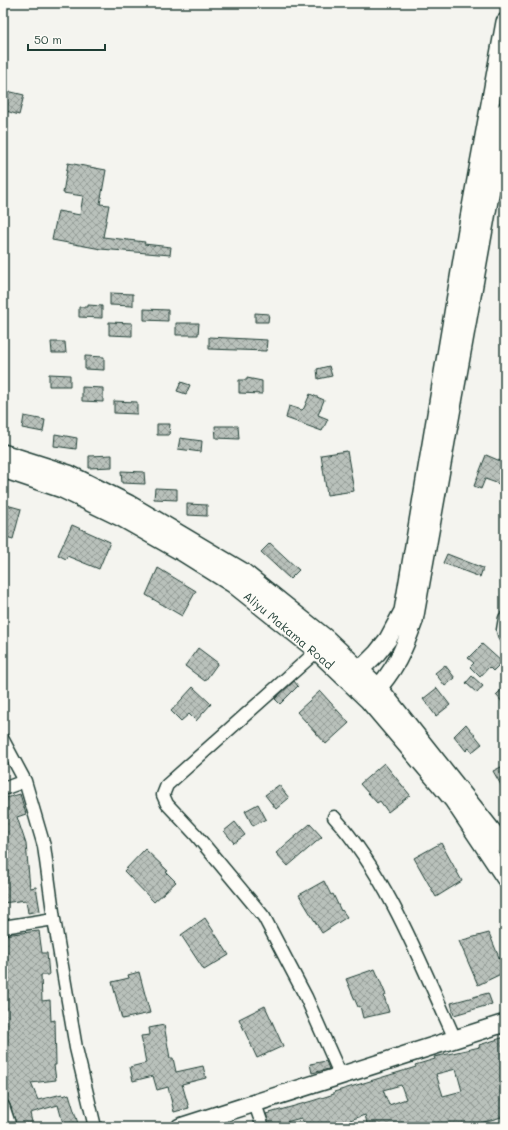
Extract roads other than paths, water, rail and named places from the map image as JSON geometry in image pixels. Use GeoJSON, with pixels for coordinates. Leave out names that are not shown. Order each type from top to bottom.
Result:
{"type":"FeatureCollection","features":[{"type":"Feature","properties":{"kind":"street"},"geometry":{"type":"LineString","coordinates":[[355,676],[388,639],[403,611],[465,241],[505,22]]}},
{"type":"Feature","properties":{"kind":"street"},"geometry":{"type":"LineString","coordinates":[[374,694],[388,678],[403,653],[414,621],[505,111]]}},
{"type":"Feature","properties":{"kind":"street","name":"Aliyu Makama Road"},"geometry":{"type":"LineString","coordinates":[[3,453],[68,474],[129,504],[191,539],[242,571],[327,639],[355,676],[374,694],[505,847]]}},
{"type":"Feature","properties":{"kind":"street","name":"Aliyu Makama Road"},"geometry":{"type":"LineString","coordinates":[[3,470],[62,489],[122,518],[182,552],[233,584],[317,651],[355,676]]}},
{"type":"Feature","properties":{"kind":"street"},"geometry":{"type":"LineString","coordinates":[[505,618],[502,630],[505,637]]}},
{"type":"Feature","properties":{"kind":"street"},"geometry":{"type":"LineString","coordinates":[[317,651],[167,785],[163,795],[167,804],[196,835],[264,916],[306,997],[341,1076]]}},
{"type":"Feature","properties":{"kind":"street","name":"Aliyu Makama Road"},"geometry":{"type":"LineString","coordinates":[[374,694],[453,800],[505,878]]}},
{"type":"Feature","properties":{"kind":"street"},"geometry":{"type":"LineString","coordinates":[[3,740],[25,781],[44,846],[54,919],[76,1048],[95,1127]]}},
{"type":"Feature","properties":{"kind":"street"},"geometry":{"type":"LineString","coordinates":[[3,789],[25,781]]}},
{"type":"Feature","properties":{"kind":"street"},"geometry":{"type":"LineString","coordinates":[[334,817],[352,837],[399,916],[455,1040]]}},
{"type":"Feature","properties":{"kind":"street"},"geometry":{"type":"LineString","coordinates":[[3,927],[54,919]]}},
{"type":"Feature","properties":{"kind":"street"},"geometry":{"type":"LineString","coordinates":[[180,1127],[505,1023]]}},
{"type":"Feature","properties":{"kind":"street"},"geometry":{"type":"LineString","coordinates":[[255,1104],[263,1127]]}},
{"type":"Feature","properties":{"kind":"street"},"geometry":{"type":"LineString","coordinates":[[3,1106],[10,1127]]}}]}
